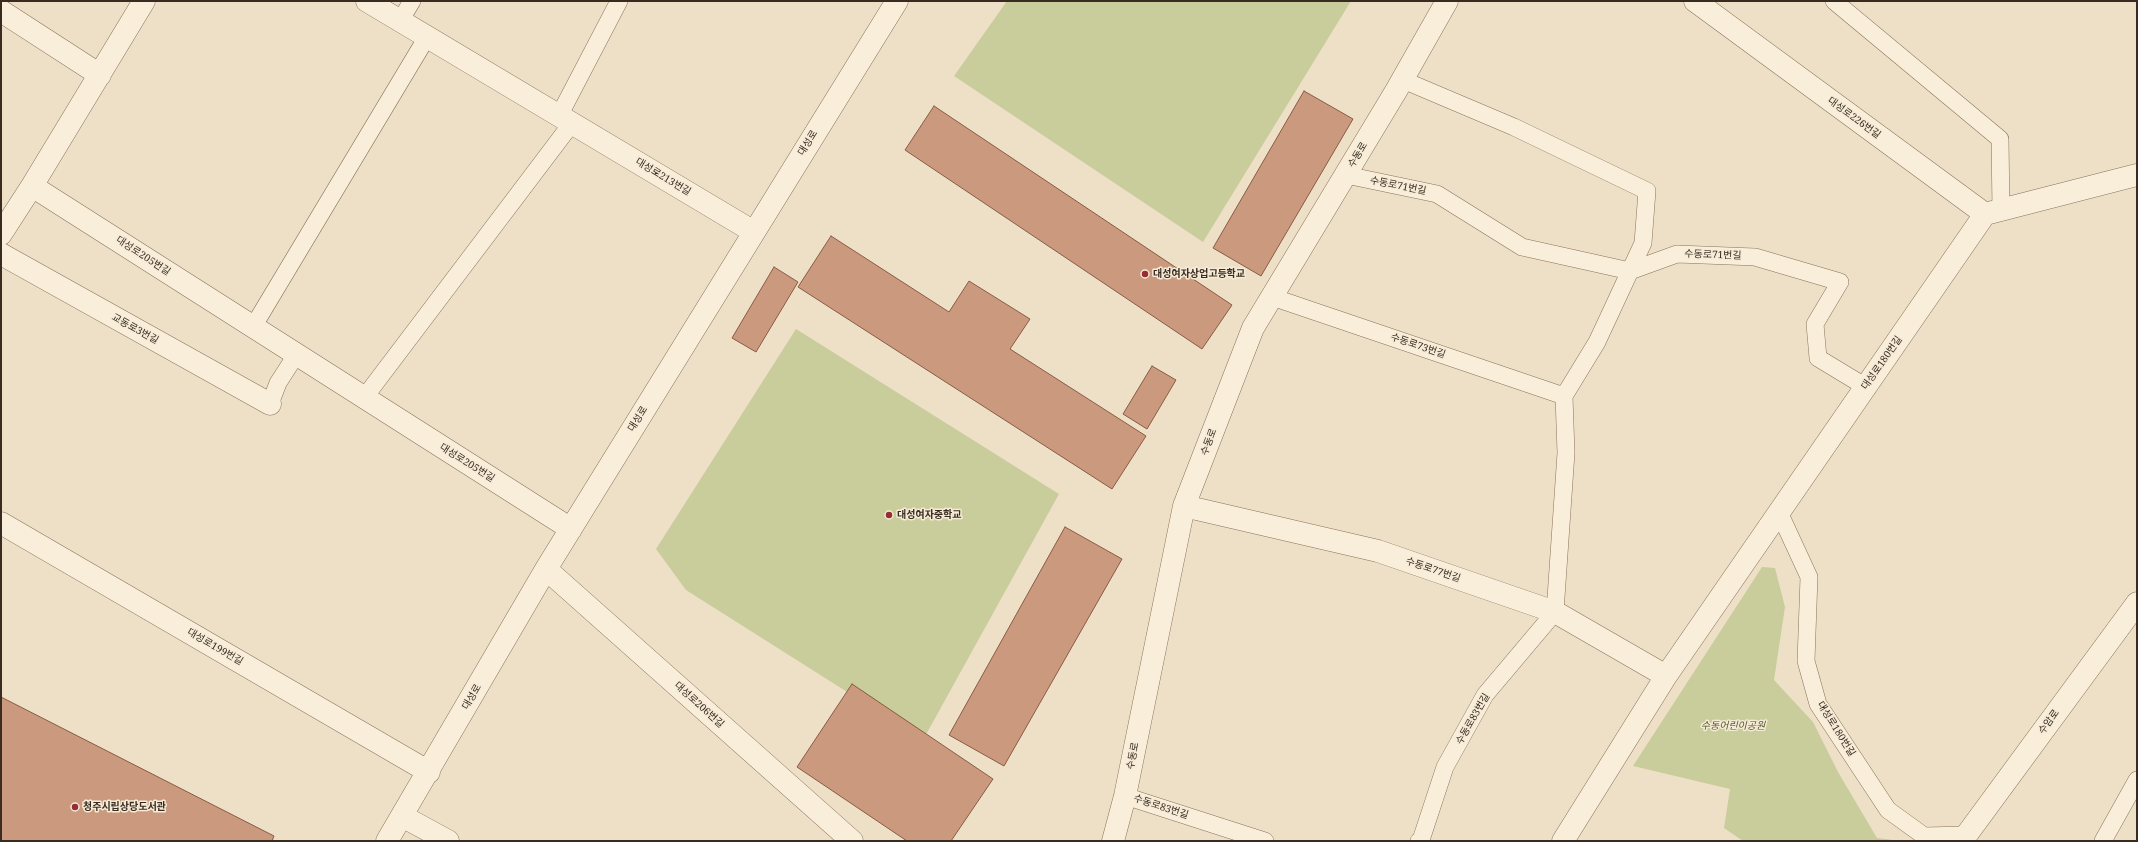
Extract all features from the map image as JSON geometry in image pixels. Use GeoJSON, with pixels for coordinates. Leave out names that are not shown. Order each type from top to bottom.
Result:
{"type":"FeatureCollection","features":[{"type":"Feature","properties":{"kind":"street"},"geometry":{"type":"LineString","coordinates":[[1,234],[32,186],[144,1]]}},
{"type":"Feature","properties":{"kind":"street","name":"대성로213번길"},"geometry":{"type":"LineString","coordinates":[[367,1],[754,232]]}},
{"type":"Feature","properties":{"kind":"street","name":"대성로"},"geometry":{"type":"LineString","coordinates":[[387,841],[429,772],[546,569],[896,1]]}},
{"type":"Feature","properties":{"kind":"street","name":"수동로"},"geometry":{"type":"LineString","coordinates":[[1113,841],[1125,796],[1184,506],[1253,328],[1403,80],[1447,1]]}},
{"type":"Feature","properties":{"kind":"street","name":"대성로226번길"},"geometry":{"type":"LineString","coordinates":[[1708,5],[1993,212]]}},
{"type":"Feature","properties":{"kind":"street"},"geometry":{"type":"LineString","coordinates":[[1,11],[100,75]]}},
{"type":"Feature","properties":{"kind":"street"},"geometry":{"type":"LineString","coordinates":[[1993,212],[2137,175]]}},
{"type":"Feature","properties":{"kind":"street","name":"대성로205번길"},"geometry":{"type":"LineString","coordinates":[[32,186],[571,529]]}},
{"type":"Feature","properties":{"kind":"street","name":"대성로180번길"},"geometry":{"type":"LineString","coordinates":[[1563,841],[1666,676],[1866,386],[1993,212]]}},
{"type":"Feature","properties":{"kind":"street","name":"교동로3번길"},"geometry":{"type":"LineString","coordinates":[[1,254],[270,404]]}},
{"type":"Feature","properties":{"kind":"street","name":"수동로77번길"},"geometry":{"type":"LineString","coordinates":[[1184,506],[1378,551],[1555,612],[1666,676]]}},
{"type":"Feature","properties":{"kind":"street","name":"대성로199번길"},"geometry":{"type":"LineString","coordinates":[[1,523],[429,772]]}},
{"type":"Feature","properties":{"kind":"street","name":"대성로206번길"},"geometry":{"type":"LineString","coordinates":[[546,569],[852,841]]}},
{"type":"Feature","properties":{"kind":"street","name":"수암로"},"geometry":{"type":"LineString","coordinates":[[1964,838],[2137,602]]}},
{"type":"Feature","properties":{"kind":"street"},"geometry":{"type":"LineString","coordinates":[[402,816],[448,841]]}},
{"type":"Feature","properties":{"kind":"lane"},"geometry":{"type":"LineString","coordinates":[[400,21],[412,1]]}},
{"type":"Feature","properties":{"kind":"lane"},"geometry":{"type":"LineString","coordinates":[[364,398],[479,246],[565,120],[619,1]]}},
{"type":"Feature","properties":{"kind":"lane"},"geometry":{"type":"LineString","coordinates":[[1834,1],[2000,139],[1993,212]]}},
{"type":"Feature","properties":{"kind":"lane"},"geometry":{"type":"LineString","coordinates":[[253,327],[427,37]]}},
{"type":"Feature","properties":{"kind":"lane"},"geometry":{"type":"LineString","coordinates":[[1403,80],[1514,128],[1647,191],[1643,243],[1597,342],[1564,396],[1566,453],[1555,612]]}},
{"type":"Feature","properties":{"kind":"lane","name":"수동로71번길"},"geometry":{"type":"LineString","coordinates":[[1346,175],[1437,194],[1522,246],[1630,271],[1677,254],[1755,257],[1840,282],[1815,324],[1818,358],[1866,386]]}},
{"type":"Feature","properties":{"kind":"lane","name":"수동로73번길"},"geometry":{"type":"LineString","coordinates":[[1272,296],[1564,396]]}},
{"type":"Feature","properties":{"kind":"lane"},"geometry":{"type":"LineString","coordinates":[[270,404],[278,383],[296,355]]}},
{"type":"Feature","properties":{"kind":"lane","name":"대성로180번길"},"geometry":{"type":"LineString","coordinates":[[1779,512],[1809,577],[1806,661],[1818,704],[1888,810],[1924,836],[1964,838]]}},
{"type":"Feature","properties":{"kind":"lane","name":"수동로83번길"},"geometry":{"type":"LineString","coordinates":[[1418,841],[1421,840],[1445,767],[1485,695],[1555,612]]}},
{"type":"Feature","properties":{"kind":"lane"},"geometry":{"type":"LineString","coordinates":[[2103,841],[2137,780]]}},
{"type":"Feature","properties":{"kind":"lane","name":"수동로83번길"},"geometry":{"type":"LineString","coordinates":[[1125,796],[1265,841]]}},
{"type":"Feature","properties":{"kind":"green space"},"geometry":{"type":"Polygon","coordinates":[[[1007,1],[1351,1],[1203,242],[954,76],[1007,1]]]}},
{"type":"Feature","properties":{"kind":"green space"},"geometry":{"type":"Polygon","coordinates":[[[796,329],[1059,494],[923,740],[686,590],[656,549],[796,329]]]}},
{"type":"Feature","properties":{"kind":"green space","name":"수동어린이공원"},"geometry":{"type":"Polygon","coordinates":[[[1762,567],[1775,568],[1785,607],[1774,680],[1813,722],[1838,772],[1877,838],[1901,841],[1743,841],[1724,828],[1730,789],[1633,766],[1762,567]]]}},
{"type":"Feature","properties":{"kind":"building"},"geometry":{"type":"Polygon","coordinates":[[[1304,91],[1353,119],[1261,276],[1213,248],[1304,91]]]}},
{"type":"Feature","properties":{"kind":"building"},"geometry":{"type":"Polygon","coordinates":[[[934,106],[1232,305],[1202,349],[905,150],[934,106]]]}},
{"type":"Feature","properties":{"kind":"building"},"geometry":{"type":"Polygon","coordinates":[[[831,236],[949,312],[969,281],[1030,319],[1010,349],[1146,436],[1112,489],[798,287],[831,236]]]}},
{"type":"Feature","properties":{"kind":"building"},"geometry":{"type":"Polygon","coordinates":[[[774,267],[798,282],[756,352],[732,338],[774,267]]]}},
{"type":"Feature","properties":{"kind":"building"},"geometry":{"type":"Polygon","coordinates":[[[1152,366],[1176,380],[1147,429],[1123,414],[1152,366]]]}},
{"type":"Feature","properties":{"kind":"building"},"geometry":{"type":"Polygon","coordinates":[[[1065,527],[1122,559],[1004,766],[949,735],[1065,527]]]}},
{"type":"Feature","properties":{"kind":"building"},"geometry":{"type":"Polygon","coordinates":[[[852,684],[993,779],[951,841],[907,841],[797,767],[852,684]]]}},
{"type":"Feature","properties":{"kind":"building"},"geometry":{"type":"Polygon","coordinates":[[[1,697],[274,836],[272,841],[1,841],[1,697]]]}},
{"type":"Feature","properties":{"kind":"place","name":"대성여자상업고등학교"},"geometry":{"type":"Point","coordinates":[1145,274]}},
{"type":"Feature","properties":{"kind":"place","name":"대성여자중학교"},"geometry":{"type":"Point","coordinates":[889,515]}},
{"type":"Feature","properties":{"kind":"place","name":"청주시립상당도서관"},"geometry":{"type":"Point","coordinates":[75,807]}}]}
